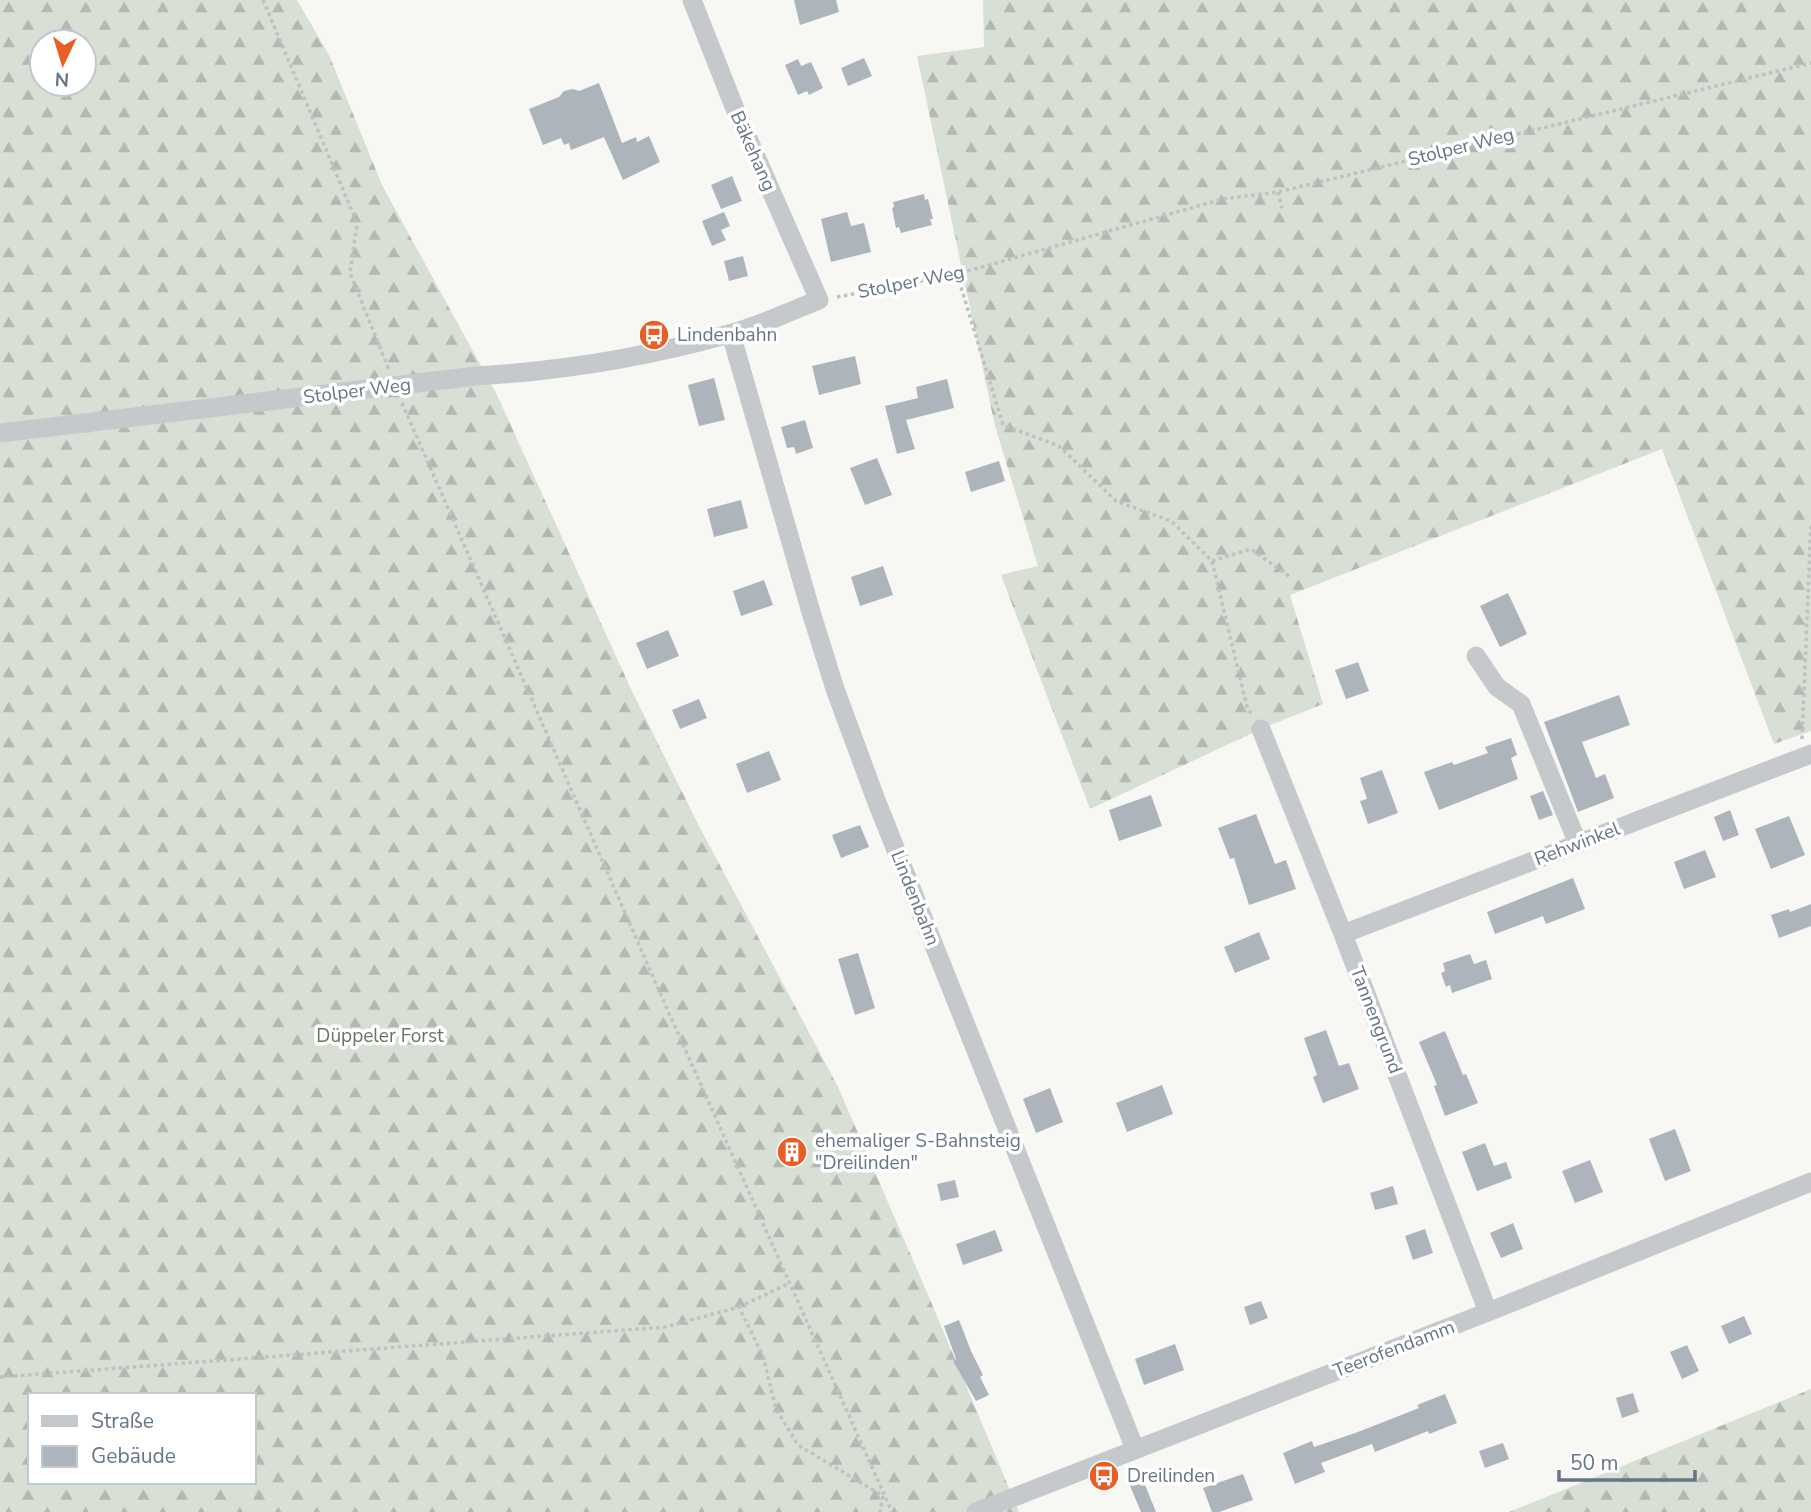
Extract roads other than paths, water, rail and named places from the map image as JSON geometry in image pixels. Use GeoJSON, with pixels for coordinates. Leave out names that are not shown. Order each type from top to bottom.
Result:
{"type":"FeatureCollection","features":[{"type":"Feature","properties":{"kind":"street","name":"Bäkehang"},"geometry":{"type":"LineString","coordinates":[[692,0],[735,109],[820,300]]}},
{"type":"Feature","properties":{"kind":"street","name":"Stolper Weg"},"geometry":{"type":"LineString","coordinates":[[0,433],[476,376],[531,373],[612,361],[731,334],[820,300]]}},
{"type":"Feature","properties":{"kind":"street","name":"Lindenbahn"},"geometry":{"type":"LineString","coordinates":[[731,334],[835,689],[881,813],[1135,1449]]}},
{"type":"Feature","properties":{"kind":"street"},"geometry":{"type":"LineString","coordinates":[[1476,656],[1497,687],[1521,704],[1578,844]]}},
{"type":"Feature","properties":{"kind":"street","name":"Tannengrund"},"geometry":{"type":"LineString","coordinates":[[1261,729],[1488,1312]]}},
{"type":"Feature","properties":{"kind":"street","name":"Rehwinkel"},"geometry":{"type":"LineString","coordinates":[[1343,934],[1806,756]]}},
{"type":"Feature","properties":{"kind":"street","name":"Teerofendamm"},"geometry":{"type":"LineString","coordinates":[[976,1512],[1488,1312],[1811,1182]]}},
{"type":"Feature","properties":{"kind":"place","name":"Lindenbahn"},"geometry":{"type":"Point","coordinates":[654,335]}},
{"type":"Feature","properties":{"kind":"place","name":"ehemaliger S-Bahnsteig \"Dreilinden\""},"geometry":{"type":"Point","coordinates":[792,1152]}},
{"type":"Feature","properties":{"kind":"place","name":"Dreilinden"},"geometry":{"type":"Point","coordinates":[1104,1476]}},
{"type":"Feature","properties":{"kind":"park label","name":"Düppeler Forst"},"geometry":{"type":"Point","coordinates":[380,1036]}}]}
